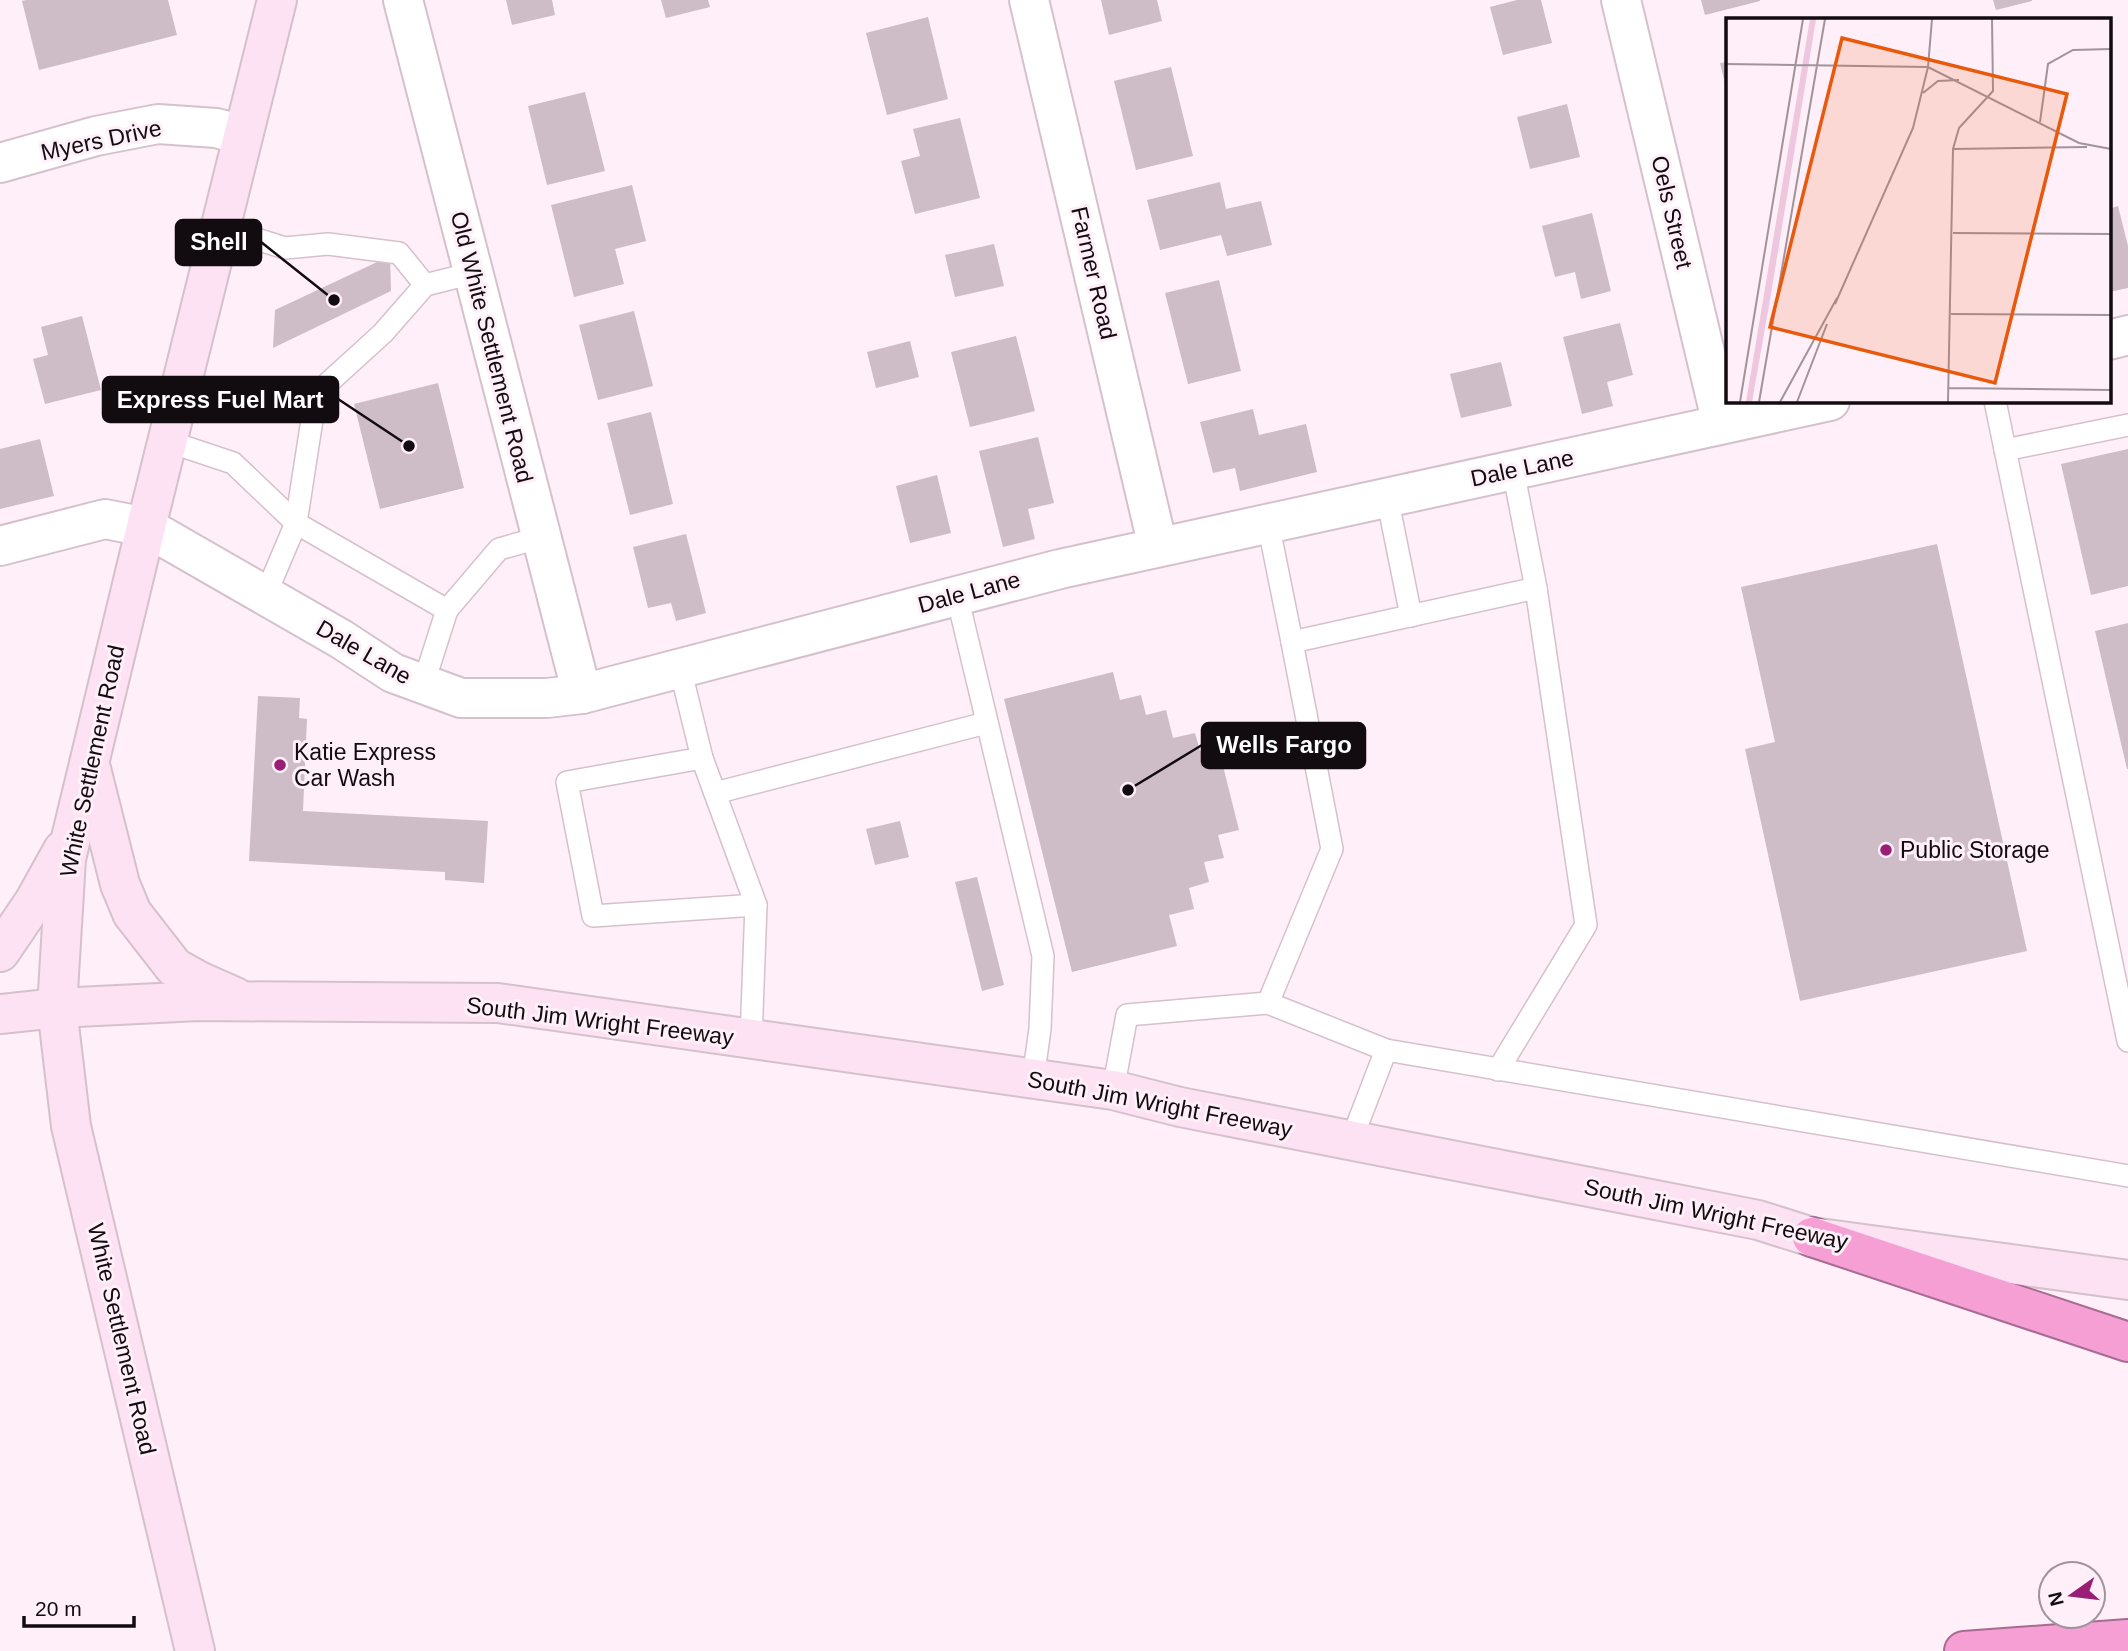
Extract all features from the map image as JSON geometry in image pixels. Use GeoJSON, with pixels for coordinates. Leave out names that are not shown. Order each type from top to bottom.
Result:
{"type":"FeatureCollection","features":[{"type":"Feature","properties":{"kind":"highway"},"geometry":{"type":"LineString","coordinates":[[1812,1237],[2128,1342]]}},
{"type":"Feature","properties":{"kind":"highway"},"geometry":{"type":"LineString","coordinates":[[1964,1651],[2128,1639]]}},
{"type":"Feature","properties":{"kind":"main road","name":"White Settlement Road"},"geometry":{"type":"LineString","coordinates":[[195,1651],[71,1126],[57,1008],[66,859],[277,0]]}},
{"type":"Feature","properties":{"kind":"main road"},"geometry":{"type":"LineString","coordinates":[[89,762],[120,884],[132,913],[174,967],[246,1002]]}},
{"type":"Feature","properties":{"kind":"main road"},"geometry":{"type":"LineString","coordinates":[[0,952],[34,902],[72,833]]}},
{"type":"Feature","properties":{"kind":"main road","name":"South Jim Wright Freeway"},"geometry":{"type":"LineString","coordinates":[[0,1014],[57,1008],[199,1001],[498,1003],[1114,1090],[1180,1107],[1758,1220],[1812,1237],[2128,1280]]}},
{"type":"Feature","properties":{"kind":"street","name":"Old White Settlement Road"},"geometry":{"type":"LineString","coordinates":[[403,0],[582,694]]}},
{"type":"Feature","properties":{"kind":"street","name":"Farmer Road"},"geometry":{"type":"LineString","coordinates":[[1029,0],[1158,547]]}},
{"type":"Feature","properties":{"kind":"street","name":"Oels Street"},"geometry":{"type":"LineString","coordinates":[[1621,0],[1722,424]]}},
{"type":"Feature","properties":{"kind":"street","name":"Myers Drive"},"geometry":{"type":"LineString","coordinates":[[0,163],[96,136],[158,124],[216,128],[243,135]]}},
{"type":"Feature","properties":{"kind":"street"},"geometry":{"type":"LineString","coordinates":[[2110,340],[2128,335]]}},
{"type":"Feature","properties":{"kind":"street","name":"Dale Lane"},"geometry":{"type":"LineString","coordinates":[[0,546],[105,519],[146,527],[341,639],[393,673],[461,698],[547,698],[582,694],[957,596],[1158,547],[1825,402]]}},
{"type":"Feature","properties":{"kind":"lane"},"geometry":{"type":"LineString","coordinates":[[220,228],[285,248],[328,244],[399,253],[425,285]]}},
{"type":"Feature","properties":{"kind":"lane"},"geometry":{"type":"LineString","coordinates":[[265,596],[296,523],[316,394],[383,333],[425,285],[473,274]]}},
{"type":"Feature","properties":{"kind":"lane"},"geometry":{"type":"LineString","coordinates":[[1994,402],[2128,1041]]}},
{"type":"Feature","properties":{"kind":"lane"},"geometry":{"type":"LineString","coordinates":[[2005,450],[2128,425]]}},
{"type":"Feature","properties":{"kind":"lane"},"geometry":{"type":"LineString","coordinates":[[167,441],[233,463],[296,523],[447,610]]}},
{"type":"Feature","properties":{"kind":"lane"},"geometry":{"type":"LineString","coordinates":[[1498,1070],[1586,925],[1536,588],[1513,470]]}},
{"type":"Feature","properties":{"kind":"lane"},"geometry":{"type":"LineString","coordinates":[[1387,497],[1411,616]]}},
{"type":"Feature","properties":{"kind":"lane"},"geometry":{"type":"LineString","coordinates":[[1268,523],[1332,849],[1268,1003]]}},
{"type":"Feature","properties":{"kind":"lane"},"geometry":{"type":"LineString","coordinates":[[423,685],[447,610],[499,549],[541,537]]}},
{"type":"Feature","properties":{"kind":"lane"},"geometry":{"type":"LineString","coordinates":[[1292,642],[1536,588]]}},
{"type":"Feature","properties":{"kind":"lane"},"geometry":{"type":"LineString","coordinates":[[957,596],[1043,956],[1040,1029],[1033,1079]]}},
{"type":"Feature","properties":{"kind":"lane"},"geometry":{"type":"LineString","coordinates":[[680,668],[702,758],[756,905],[751,1039]]}},
{"type":"Feature","properties":{"kind":"lane"},"geometry":{"type":"LineString","coordinates":[[715,793],[986,723]]}},
{"type":"Feature","properties":{"kind":"lane"},"geometry":{"type":"LineString","coordinates":[[702,758],[567,782],[593,916],[756,905]]}},
{"type":"Feature","properties":{"kind":"lane"},"geometry":{"type":"LineString","coordinates":[[1114,1090],[1127,1015],[1268,1003],[1386,1050],[2128,1176]]}},
{"type":"Feature","properties":{"kind":"lane"},"geometry":{"type":"LineString","coordinates":[[1351,1141],[1386,1050]]}},
{"type":"Feature","properties":{"kind":"building"},"geometry":{"type":"Polygon","coordinates":[[[168,0],[177,35],[39,70],[22,1],[168,0]]]}},
{"type":"Feature","properties":{"kind":"building"},"geometry":{"type":"Polygon","coordinates":[[[506,0],[552,0],[555,15],[512,25],[506,0]]]}},
{"type":"Feature","properties":{"kind":"building"},"geometry":{"type":"Polygon","coordinates":[[[661,0],[708,0],[710,7],[666,18],[661,0]]]}},
{"type":"Feature","properties":{"kind":"building"},"geometry":{"type":"Polygon","coordinates":[[[1101,0],[1157,0],[1162,21],[1109,35],[1101,0]]]}},
{"type":"Feature","properties":{"kind":"building"},"geometry":{"type":"Polygon","coordinates":[[[1517,0],[1541,0],[1552,43],[1503,55],[1490,7],[1517,0]]]}},
{"type":"Feature","properties":{"kind":"building"},"geometry":{"type":"Polygon","coordinates":[[[1701,0],[1760,0],[1760,1],[1705,15],[1701,0]]]}},
{"type":"Feature","properties":{"kind":"building"},"geometry":{"type":"Polygon","coordinates":[[[1993,0],[2032,0],[2032,1],[1996,10],[1993,0]]]}},
{"type":"Feature","properties":{"kind":"building"},"geometry":{"type":"Polygon","coordinates":[[[928,17],[948,99],[887,115],[866,33],[928,17]]]}},
{"type":"Feature","properties":{"kind":"building"},"geometry":{"type":"Polygon","coordinates":[[[1726,62],[1726,88],[1720,63],[1726,62]]]}},
{"type":"Feature","properties":{"kind":"building"},"geometry":{"type":"Polygon","coordinates":[[[1171,67],[1193,156],[1136,170],[1114,81],[1171,67]]]}},
{"type":"Feature","properties":{"kind":"building"},"geometry":{"type":"Polygon","coordinates":[[[585,92],[605,171],[547,185],[528,106],[585,92]]]}},
{"type":"Feature","properties":{"kind":"building"},"geometry":{"type":"Polygon","coordinates":[[[1567,104],[1580,157],[1530,169],[1517,117],[1567,104]]]}},
{"type":"Feature","properties":{"kind":"building"},"geometry":{"type":"Polygon","coordinates":[[[960,118],[980,198],[915,214],[901,161],[920,156],[913,129],[960,118]]]}},
{"type":"Feature","properties":{"kind":"building"},"geometry":{"type":"Polygon","coordinates":[[[1220,182],[1226,209],[1261,201],[1272,245],[1227,256],[1221,235],[1160,250],[1147,200],[1220,182]]]}},
{"type":"Feature","properties":{"kind":"building"},"geometry":{"type":"Polygon","coordinates":[[[632,185],[646,241],[615,249],[624,284],[574,297],[551,205],[632,185]]]}},
{"type":"Feature","properties":{"kind":"building"},"geometry":{"type":"Polygon","coordinates":[[[2118,206],[2128,246],[2128,288],[2110,292],[2110,209],[2118,206]]]}},
{"type":"Feature","properties":{"kind":"building"},"geometry":{"type":"Polygon","coordinates":[[[1592,213],[1611,291],[1581,299],[1575,272],[1555,277],[1542,226],[1592,213]]]}},
{"type":"Feature","properties":{"kind":"building"},"geometry":{"type":"Polygon","coordinates":[[[994,244],[1004,286],[955,297],[945,255],[994,244]]]}},
{"type":"Feature","properties":{"kind":"building"},"geometry":{"type":"Polygon","coordinates":[[[390,256],[391,291],[273,348],[275,310],[390,256]]]}},
{"type":"Feature","properties":{"kind":"building"},"geometry":{"type":"Polygon","coordinates":[[[1219,280],[1241,371],[1188,384],[1165,293],[1219,280]]]}},
{"type":"Feature","properties":{"kind":"building"},"geometry":{"type":"Polygon","coordinates":[[[634,311],[653,386],[598,400],[579,325],[634,311]]]}},
{"type":"Feature","properties":{"kind":"building"},"geometry":{"type":"Polygon","coordinates":[[[82,316],[101,390],[45,404],[33,359],[48,355],[41,327],[82,316]]]}},
{"type":"Feature","properties":{"kind":"building"},"geometry":{"type":"Polygon","coordinates":[[[1620,323],[1633,375],[1607,382],[1613,406],[1582,414],[1563,337],[1620,323]]]}},
{"type":"Feature","properties":{"kind":"building"},"geometry":{"type":"Polygon","coordinates":[[[1016,336],[1035,411],[970,427],[951,352],[1016,336]]]}},
{"type":"Feature","properties":{"kind":"building"},"geometry":{"type":"Polygon","coordinates":[[[910,341],[919,377],[876,388],[867,352],[910,341]]]}},
{"type":"Feature","properties":{"kind":"building"},"geometry":{"type":"Polygon","coordinates":[[[1501,362],[1512,406],[1461,418],[1450,374],[1501,362]]]}},
{"type":"Feature","properties":{"kind":"building"},"geometry":{"type":"Polygon","coordinates":[[[438,383],[464,488],[380,509],[354,404],[438,383]]]}},
{"type":"Feature","properties":{"kind":"building"},"geometry":{"type":"Polygon","coordinates":[[[1253,409],[1259,435],[1306,424],[1317,472],[1240,491],[1235,468],[1213,473],[1200,422],[1253,409]]]}},
{"type":"Feature","properties":{"kind":"building"},"geometry":{"type":"Polygon","coordinates":[[[651,412],[673,504],[630,515],[607,423],[651,412]]]}},
{"type":"Feature","properties":{"kind":"building"},"geometry":{"type":"Polygon","coordinates":[[[1038,437],[1054,503],[1028,509],[1035,539],[1003,547],[979,451],[1038,437]]]}},
{"type":"Feature","properties":{"kind":"building"},"geometry":{"type":"Polygon","coordinates":[[[40,439],[54,496],[0,509],[0,449],[40,439]]]}},
{"type":"Feature","properties":{"kind":"building"},"geometry":{"type":"Polygon","coordinates":[[[2128,449],[2128,586],[2091,595],[2061,464],[2128,449]]]}},
{"type":"Feature","properties":{"kind":"building"},"geometry":{"type":"Polygon","coordinates":[[[937,475],[951,533],[910,543],[896,486],[937,475]]]}},
{"type":"Feature","properties":{"kind":"building"},"geometry":{"type":"Polygon","coordinates":[[[686,534],[706,613],[676,621],[671,603],[648,608],[633,547],[686,534]]]}},
{"type":"Feature","properties":{"kind":"building","name":"Public Storage"},"geometry":{"type":"Polygon","coordinates":[[[1937,544],[2027,951],[1800,1001],[1745,749],[1775,742],[1741,587],[1937,544]]]}},
{"type":"Feature","properties":{"kind":"building"},"geometry":{"type":"Polygon","coordinates":[[[2128,623],[2128,769],[2127,769],[2095,631],[2128,623]]]}},
{"type":"Feature","properties":{"kind":"building"},"geometry":{"type":"Polygon","coordinates":[[[1113,672],[1120,700],[1141,695],[1146,715],[1166,710],[1173,738],[1195,733],[1200,751],[1218,746],[1239,830],[1218,835],[1224,858],[1204,862],[1209,882],[1189,888],[1194,909],[1169,915],[1177,946],[1072,972],[1004,699],[1113,672]]]}},
{"type":"Feature","properties":{"kind":"building","name":"Katie Express Car Wash"},"geometry":{"type":"Polygon","coordinates":[[[258,696],[300,698],[299,718],[307,719],[303,811],[488,821],[484,883],[445,880],[445,872],[249,861],[258,696]]]}},
{"type":"Feature","properties":{"kind":"building"},"geometry":{"type":"Polygon","coordinates":[[[900,821],[909,857],[875,865],[866,829],[900,821]]]}},
{"type":"Feature","properties":{"kind":"building"},"geometry":{"type":"Polygon","coordinates":[[[977,877],[1004,985],[982,991],[955,882],[977,877]]]}},
{"type":"Feature","properties":{"kind":"place","name":"Shell"},"geometry":{"type":"Point","coordinates":[334,300]}},
{"type":"Feature","properties":{"kind":"place","name":"Express Fuel Mart"},"geometry":{"type":"Point","coordinates":[409,446]}},
{"type":"Feature","properties":{"kind":"place","name":"Katie Express Car Wash"},"geometry":{"type":"Point","coordinates":[280,765]}},
{"type":"Feature","properties":{"kind":"place","name":"Wells Fargo"},"geometry":{"type":"Point","coordinates":[1128,790]}},
{"type":"Feature","properties":{"kind":"place","name":"Public Storage"},"geometry":{"type":"Point","coordinates":[1886,850]}}]}
